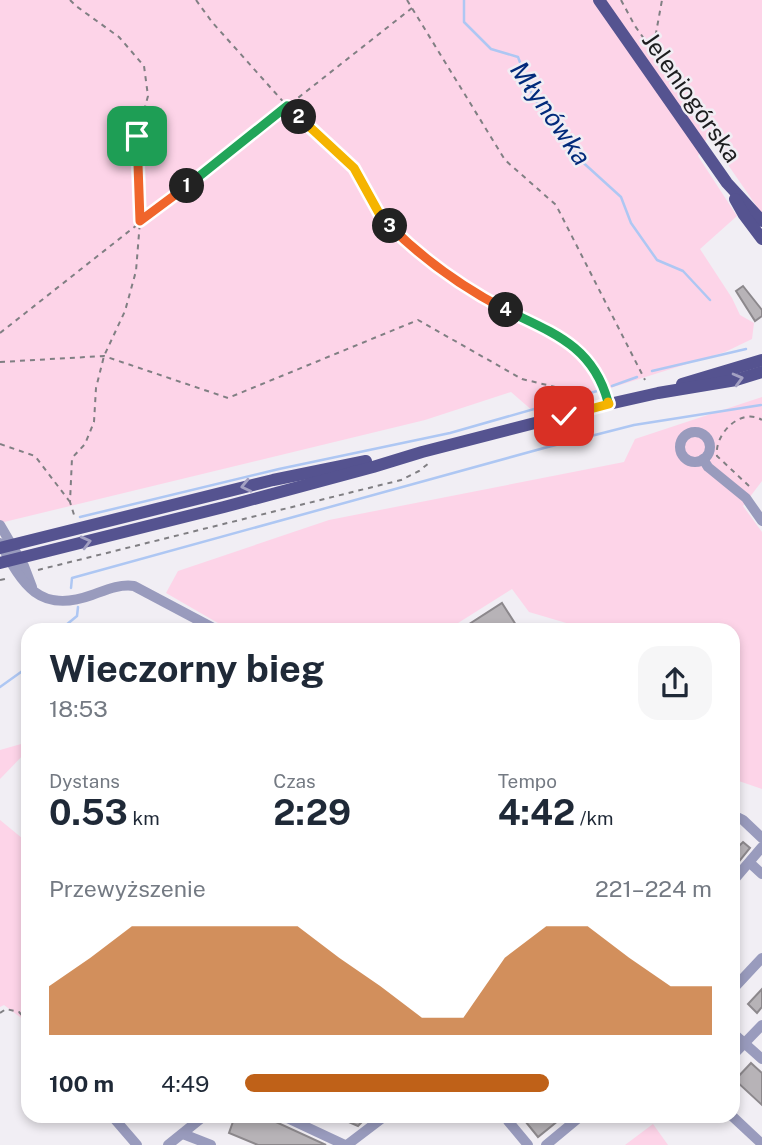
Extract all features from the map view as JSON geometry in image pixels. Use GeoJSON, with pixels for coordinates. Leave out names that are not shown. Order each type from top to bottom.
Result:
{"type":"FeatureCollection","features":[{"type":"Feature","properties":{"kind":"main road","name":"Jeleniogórska"},"geometry":{"type":"LineString","coordinates":[[599,0],[727,183],[762,221]]}},
{"type":"Feature","properties":{"kind":"main road","name":"Jeleniogórska"},"geometry":{"type":"LineString","coordinates":[[727,183],[744,215],[762,239]]}},
{"type":"Feature","properties":{"kind":"main road"},"geometry":{"type":"LineString","coordinates":[[659,393],[762,360]]}},
{"type":"Feature","properties":{"kind":"main road"},"geometry":{"type":"LineString","coordinates":[[10,560],[224,508],[373,467],[426,457],[609,404],[713,385],[762,372]]}},
{"type":"Feature","properties":{"kind":"main road"},"geometry":{"type":"LineString","coordinates":[[4,546],[273,480],[426,457]]}},
{"type":"Feature","properties":{"kind":"street"},"geometry":{"type":"LineString","coordinates":[[599,377],[609,404]]}},
{"type":"Feature","properties":{"kind":"street"},"geometry":{"type":"LineString","coordinates":[[703,459],[708,467],[746,498],[762,521]]}},
{"type":"Feature","properties":{"kind":"street"},"geometry":{"type":"LineString","coordinates":[[0,525],[4,546],[19,575],[47,600],[71,602],[113,588],[134,586],[204,623]]}},
{"type":"Feature","properties":{"kind":"street"},"geometry":{"type":"LineString","coordinates":[[740,818],[762,838]]}},
{"type":"Feature","properties":{"kind":"street"},"geometry":{"type":"LineString","coordinates":[[740,874],[762,847]]}},
{"type":"Feature","properties":{"kind":"street"},"geometry":{"type":"LineString","coordinates":[[750,863],[762,874]]}},
{"type":"Feature","properties":{"kind":"street"},"geometry":{"type":"LineString","coordinates":[[740,982],[762,958]]}},
{"type":"Feature","properties":{"kind":"street"},"geometry":{"type":"LineString","coordinates":[[740,1048],[762,1026]]}},
{"type":"Feature","properties":{"kind":"street"},"geometry":{"type":"LineString","coordinates":[[740,1039],[762,1059]]}},
{"type":"Feature","properties":{"kind":"street"},"geometry":{"type":"LineString","coordinates":[[118,1123],[137,1145]]}},
{"type":"Feature","properties":{"kind":"street"},"geometry":{"type":"LineString","coordinates":[[168,1145],[195,1123]]}},
{"type":"Feature","properties":{"kind":"street"},"geometry":{"type":"LineString","coordinates":[[299,1123],[346,1145],[376,1123]]}},
{"type":"Feature","properties":{"kind":"street"},"geometry":{"type":"LineString","coordinates":[[510,1123],[528,1145]]}},
{"type":"Feature","properties":{"kind":"street"},"geometry":{"type":"LineString","coordinates":[[546,1145],[573,1123]]}},
{"type":"Feature","properties":{"kind":"street"},"geometry":{"type":"LineString","coordinates":[[740,1123],[762,1144]]}},
{"type":"Feature","properties":{"kind":"street"},"geometry":{"type":"LineString","coordinates":[[183,1134],[211,1145]]}},
{"type":"Feature","properties":{"kind":"path"},"geometry":{"type":"LineString","coordinates":[[70,0],[119,37],[144,66],[148,96],[137,136],[140,221],[136,271],[125,311],[104,356],[96,388],[94,422],[85,444],[72,458],[70,502]]}},
{"type":"Feature","properties":{"kind":"path"},"geometry":{"type":"LineString","coordinates":[[195,0],[287,106],[354,168],[380,215],[414,250],[480,296],[567,340],[586,358],[599,377]]}},
{"type":"Feature","properties":{"kind":"path"},"geometry":{"type":"LineString","coordinates":[[407,0],[505,160],[556,205],[645,380]]}},
{"type":"Feature","properties":{"kind":"path"},"geometry":{"type":"LineString","coordinates":[[621,0],[653,51]]}},
{"type":"Feature","properties":{"kind":"path"},"geometry":{"type":"LineString","coordinates":[[648,73],[662,0]]}},
{"type":"Feature","properties":{"kind":"path"},"geometry":{"type":"LineString","coordinates":[[0,332],[412,8]]}},
{"type":"Feature","properties":{"kind":"path"},"geometry":{"type":"LineString","coordinates":[[0,362],[104,356],[228,398],[418,320],[522,379],[572,391]]}},
{"type":"Feature","properties":{"kind":"path"},"geometry":{"type":"LineString","coordinates":[[746,498],[752,490],[717,456],[716,449],[723,431],[729,426],[750,416],[762,420]]}},
{"type":"Feature","properties":{"kind":"path"},"geometry":{"type":"LineString","coordinates":[[0,444],[35,456],[70,502],[79,528]]}},
{"type":"Feature","properties":{"kind":"path"},"geometry":{"type":"LineString","coordinates":[[30,573],[401,480],[419,471],[426,457]]}},
{"type":"Feature","properties":{"kind":"path"},"geometry":{"type":"LineString","coordinates":[[0,1013],[6,1009],[21,1014]]}},
{"type":"Feature","properties":{"kind":"shaded area"},"geometry":{"type":"Polygon","coordinates":[[[0,0],[762,0],[762,214],[724,159],[710,132],[698,156],[737,216],[700,249],[740,315],[754,323],[752,339],[725,352],[534,412],[511,392],[425,420],[0,523],[0,0]]]}},
{"type":"Feature","properties":{"kind":"shaded area"},"geometry":{"type":"Polygon","coordinates":[[[762,397],[762,481],[743,506],[762,532],[762,789],[740,781],[740,623],[566,623],[529,612],[512,589],[458,623],[218,623],[166,593],[178,571],[329,520],[624,462],[635,439],[762,397]]]}},
{"type":"Feature","properties":{"kind":"shaded area"},"geometry":{"type":"Polygon","coordinates":[[[21,744],[21,757],[0,779],[0,750],[21,744]]]}},
{"type":"Feature","properties":{"kind":"shaded area"},"geometry":{"type":"Polygon","coordinates":[[[0,820],[21,837],[21,1018],[4,1005],[0,1007],[0,820]]]}},
{"type":"Feature","properties":{"kind":"shaded area"},"geometry":{"type":"Polygon","coordinates":[[[653,1124],[668,1145],[625,1145],[653,1124]]]}},
{"type":"Feature","properties":{"kind":"building"},"geometry":{"type":"Polygon","coordinates":[[[743,286],[762,310],[762,316],[755,321],[736,291],[743,286]]]}},
{"type":"Feature","properties":{"kind":"building"},"geometry":{"type":"Polygon","coordinates":[[[502,603],[515,623],[471,623],[502,603]]]}},
{"type":"Feature","properties":{"kind":"building"},"geometry":{"type":"Polygon","coordinates":[[[743,842],[750,848],[740,860],[740,845],[743,842]]]}},
{"type":"Feature","properties":{"kind":"building"},"geometry":{"type":"Polygon","coordinates":[[[762,989],[762,1007],[757,1013],[748,1004],[762,989]]]}},
{"type":"Feature","properties":{"kind":"building"},"geometry":{"type":"Polygon","coordinates":[[[751,1063],[762,1073],[762,1105],[740,1085],[740,1075],[751,1063]]]}},
{"type":"Feature","properties":{"kind":"building"},"geometry":{"type":"Polygon","coordinates":[[[233,1123],[278,1123],[326,1145],[258,1145],[229,1133],[233,1123]]]}},
{"type":"Feature","properties":{"kind":"building"},"geometry":{"type":"Polygon","coordinates":[[[527,1123],[555,1123],[538,1137],[527,1123]]]}},
{"type":"Feature","properties":{"kind":"waterway","name":"Młynówka"},"geometry":{"type":"LineString","coordinates":[[464,0],[464,22],[491,49],[518,57],[533,97],[577,157],[621,197],[631,223],[657,260],[683,271],[710,300]]}},
{"type":"Feature","properties":{"kind":"waterway"},"geometry":{"type":"LineString","coordinates":[[652,371],[746,349]]}},
{"type":"Feature","properties":{"kind":"waterway"},"geometry":{"type":"LineString","coordinates":[[612,386],[637,377]]}},
{"type":"Feature","properties":{"kind":"waterway"},"geometry":{"type":"LineString","coordinates":[[80,517],[279,469],[450,433],[597,391]]}},
{"type":"Feature","properties":{"kind":"waterway"},"geometry":{"type":"LineString","coordinates":[[71,588],[72,578],[544,448],[634,425],[761,405]]}},
{"type":"Feature","properties":{"kind":"waterway"},"geometry":{"type":"LineString","coordinates":[[68,623],[77,616],[78,607]]}},
{"type":"Feature","properties":{"kind":"waterway"},"geometry":{"type":"LineString","coordinates":[[0,687],[21,672]]}},
{"type":"Feature","properties":{"kind":"route"},"geometry":{"type":"LineString","coordinates":[[137,136],[140,221],[287,106],[354,168],[380,215],[414,250],[480,296],[567,340],[586,358],[604,386],[609,404],[564,416]]}}]}
